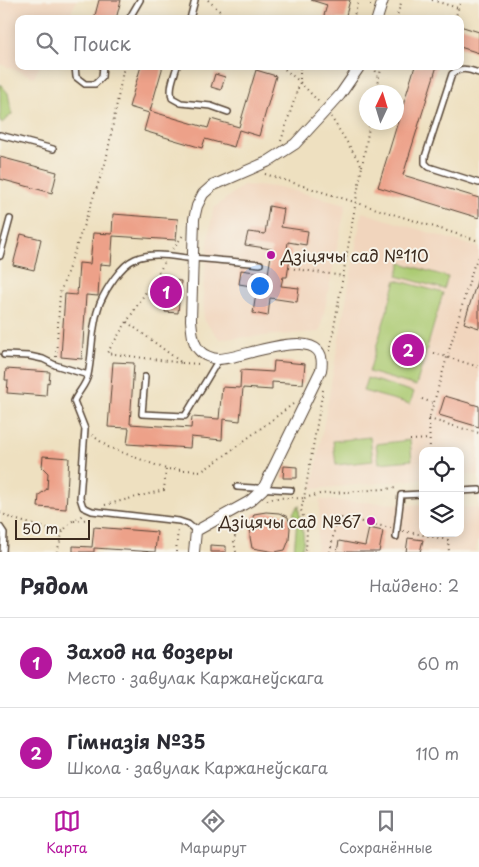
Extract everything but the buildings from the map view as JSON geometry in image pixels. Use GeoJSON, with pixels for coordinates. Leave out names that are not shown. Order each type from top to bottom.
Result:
{"type":"FeatureCollection","features":[{"type":"Feature","properties":{"kind":"street"},"geometry":{"type":"LineString","coordinates":[[378,15],[383,0]]}},
{"type":"Feature","properties":{"kind":"street"},"geometry":{"type":"LineString","coordinates":[[194,552],[196,531],[250,501],[263,489],[321,370],[322,363],[321,355],[317,349],[309,345],[290,344],[217,362],[197,348],[191,320],[194,219],[197,206],[203,194],[212,186],[267,162],[295,144],[340,95],[357,70]]}},
{"type":"Feature","properties":{"kind":"lane"},"geometry":{"type":"LineString","coordinates":[[131,15],[140,0]]}},
{"type":"Feature","properties":{"kind":"lane"},"geometry":{"type":"LineString","coordinates":[[191,15],[195,0]]}},
{"type":"Feature","properties":{"kind":"lane"},"geometry":{"type":"LineString","coordinates":[[464,69],[479,73]]}},
{"type":"Feature","properties":{"kind":"lane"},"geometry":{"type":"LineString","coordinates":[[75,70],[76,77],[85,84],[95,84],[102,77],[103,70]]}},
{"type":"Feature","properties":{"kind":"lane"},"geometry":{"type":"LineString","coordinates":[[176,70],[170,93],[172,98],[181,103],[211,106],[228,112]]}},
{"type":"Feature","properties":{"kind":"lane"},"geometry":{"type":"LineString","coordinates":[[458,70],[452,74],[425,158],[429,167],[479,182]]}},
{"type":"Feature","properties":{"kind":"lane"},"geometry":{"type":"LineString","coordinates":[[0,135],[53,149]]}},
{"type":"Feature","properties":{"kind":"lane"},"geometry":{"type":"LineString","coordinates":[[0,256],[10,219]]}},
{"type":"Feature","properties":{"kind":"lane"},"geometry":{"type":"LineString","coordinates":[[196,531],[188,524],[179,521],[92,511],[83,507],[80,498],[85,429],[74,401],[84,386],[88,375],[93,331],[100,304],[110,284],[121,270],[133,260],[152,255],[260,264]]}},
{"type":"Feature","properties":{"kind":"lane"},"geometry":{"type":"LineString","coordinates":[[4,355],[29,356],[42,359],[88,375]]}},
{"type":"Feature","properties":{"kind":"lane"},"geometry":{"type":"LineString","coordinates":[[145,378],[142,414],[185,416],[217,362]]}},
{"type":"Feature","properties":{"kind":"lane"},"geometry":{"type":"LineString","coordinates":[[237,487],[291,490]]}},
{"type":"Feature","properties":{"kind":"lane"},"geometry":{"type":"LineString","coordinates":[[464,491],[479,490]]}},
{"type":"Feature","properties":{"kind":"lane"},"geometry":{"type":"LineString","coordinates":[[396,537],[401,495],[419,494]]}},
{"type":"Feature","properties":{"kind":"lane"},"geometry":{"type":"LineString","coordinates":[[0,527],[4,533],[3,552]]}},
{"type":"Feature","properties":{"kind":"path"},"geometry":{"type":"LineString","coordinates":[[208,0],[224,15]]}},
{"type":"Feature","properties":{"kind":"path"},"geometry":{"type":"LineString","coordinates":[[354,15],[359,0]]}},
{"type":"Feature","properties":{"kind":"path"},"geometry":{"type":"LineString","coordinates":[[370,0],[370,8]]}},
{"type":"Feature","properties":{"kind":"path"},"geometry":{"type":"LineString","coordinates":[[397,15],[402,0]]}},
{"type":"Feature","properties":{"kind":"path"},"geometry":{"type":"LineString","coordinates":[[432,0],[458,8]]}},
{"type":"Feature","properties":{"kind":"path"},"geometry":{"type":"LineString","coordinates":[[456,15],[461,0]]}},
{"type":"Feature","properties":{"kind":"path"},"geometry":{"type":"LineString","coordinates":[[55,365],[60,293],[106,161],[123,70]]}},
{"type":"Feature","properties":{"kind":"path"},"geometry":{"type":"LineString","coordinates":[[286,70],[327,110],[362,166]]}},
{"type":"Feature","properties":{"kind":"path"},"geometry":{"type":"LineString","coordinates":[[282,152],[279,148],[300,82],[300,70]]}},
{"type":"Feature","properties":{"kind":"path"},"geometry":{"type":"LineString","coordinates":[[375,70],[378,78]]}},
{"type":"Feature","properties":{"kind":"path"},"geometry":{"type":"LineString","coordinates":[[376,85],[381,70]]}},
{"type":"Feature","properties":{"kind":"path"},"geometry":{"type":"LineString","coordinates":[[330,353],[369,130]]}},
{"type":"Feature","properties":{"kind":"path"},"geometry":{"type":"LineString","coordinates":[[251,169],[479,240]]}},
{"type":"Feature","properties":{"kind":"path"},"geometry":{"type":"LineString","coordinates":[[430,447],[429,419],[433,403],[474,265],[479,257]]}},
{"type":"Feature","properties":{"kind":"path"},"geometry":{"type":"LineString","coordinates":[[289,268],[343,276]]}},
{"type":"Feature","properties":{"kind":"path"},"geometry":{"type":"LineString","coordinates":[[127,322],[182,363]]}},
{"type":"Feature","properties":{"kind":"path"},"geometry":{"type":"LineString","coordinates":[[107,353],[182,363],[217,362]]}},
{"type":"Feature","properties":{"kind":"path"},"geometry":{"type":"LineString","coordinates":[[434,353],[479,367]]}},
{"type":"Feature","properties":{"kind":"path"},"geometry":{"type":"LineString","coordinates":[[305,552],[307,529],[301,510],[325,382]]}},
{"type":"Feature","properties":{"kind":"path"},"geometry":{"type":"LineString","coordinates":[[85,429],[108,448],[166,469],[202,471],[299,399]]}},
{"type":"Feature","properties":{"kind":"path"},"geometry":{"type":"LineString","coordinates":[[422,399],[433,403]]}},
{"type":"Feature","properties":{"kind":"path"},"geometry":{"type":"LineString","coordinates":[[429,419],[479,433]]}},
{"type":"Feature","properties":{"kind":"path"},"geometry":{"type":"LineString","coordinates":[[410,440],[429,439]]}},
{"type":"Feature","properties":{"kind":"path"},"geometry":{"type":"LineString","coordinates":[[56,552],[64,531],[71,522],[111,503],[164,490],[166,469]]}},
{"type":"Feature","properties":{"kind":"path"},"geometry":{"type":"LineString","coordinates":[[262,502],[274,498],[295,499],[320,494],[400,488]]}},
{"type":"Feature","properties":{"kind":"path"},"geometry":{"type":"LineString","coordinates":[[0,512],[10,518],[52,530],[64,531]]}},
{"type":"Feature","properties":{"kind":"path"},"geometry":{"type":"LineString","coordinates":[[330,552],[337,517],[448,540],[449,552]]}},
{"type":"Feature","properties":{"kind":"path"},"geometry":{"type":"LineString","coordinates":[[236,552],[234,542],[239,518]]}},
{"type":"Feature","properties":{"kind":"path"},"geometry":{"type":"LineString","coordinates":[[176,552],[179,521]]}},
{"type":"Feature","properties":{"kind":"shaded area"},"geometry":{"type":"Polygon","coordinates":[[[0,0],[77,0],[70,15],[15,15],[15,70],[0,64],[0,0]]]}},
{"type":"Feature","properties":{"kind":"shaded area"},"geometry":{"type":"Polygon","coordinates":[[[16,70],[38,70],[34,77],[16,70]]]}},
{"type":"Feature","properties":{"kind":"shaded area","name":"Дзіцячы сад №110"},"geometry":{"type":"Polygon","coordinates":[[[243,185],[279,187],[346,204],[320,332],[220,339],[204,320],[203,289],[213,209],[243,185]]]}},
{"type":"Feature","properties":{"kind":"shaded area"},"geometry":{"type":"Polygon","coordinates":[[[362,212],[479,248],[479,475],[464,476],[464,447],[419,447],[419,479],[312,489],[362,212]]]}},
{"type":"Feature","properties":{"kind":"shaded area","name":"Дзіцячы сад №67"},"geometry":{"type":"Polygon","coordinates":[[[320,500],[419,505],[419,537],[464,537],[464,507],[479,508],[479,537],[475,552],[316,552],[320,500]]]}},
{"type":"Feature","properties":{"kind":"green space"},"geometry":{"type":"Polygon","coordinates":[[[0,84],[8,93],[12,114],[2,123],[0,122],[0,84]]]}},
{"type":"Feature","properties":{"kind":"green space"},"geometry":{"type":"Polygon","coordinates":[[[401,263],[448,277],[444,289],[397,276],[401,263]]]}},
{"type":"Feature","properties":{"kind":"green space"},"geometry":{"type":"Polygon","coordinates":[[[396,280],[443,293],[416,386],[369,372],[396,280]]]}},
{"type":"Feature","properties":{"kind":"green space"},"geometry":{"type":"Polygon","coordinates":[[[367,378],[414,392],[410,404],[363,391],[367,378]]]}},
{"type":"Feature","properties":{"kind":"green space"},"geometry":{"type":"Polygon","coordinates":[[[370,437],[373,461],[336,465],[333,441],[370,437]]]}},
{"type":"Feature","properties":{"kind":"green space"},"geometry":{"type":"Polygon","coordinates":[[[410,440],[412,460],[379,463],[376,444],[410,440]]]}},
{"type":"Feature","properties":{"kind":"green space"},"geometry":{"type":"Polygon","coordinates":[[[299,505],[303,544],[300,552],[294,552],[297,520],[293,513],[299,505]]]}},
{"type":"Feature","properties":{"kind":"place","name":"Дзіцячы сад №110"},"geometry":{"type":"Point","coordinates":[271,255]}},
{"type":"Feature","properties":{"kind":"place","name":"Заход на возеры"},"geometry":{"type":"Point","coordinates":[166,292]}},
{"type":"Feature","properties":{"kind":"place","name":"Гімназія №35"},"geometry":{"type":"Point","coordinates":[408,350]}},
{"type":"Feature","properties":{"kind":"place","name":"Дзіцячы сад №67"},"geometry":{"type":"Point","coordinates":[371,521]}}]}
